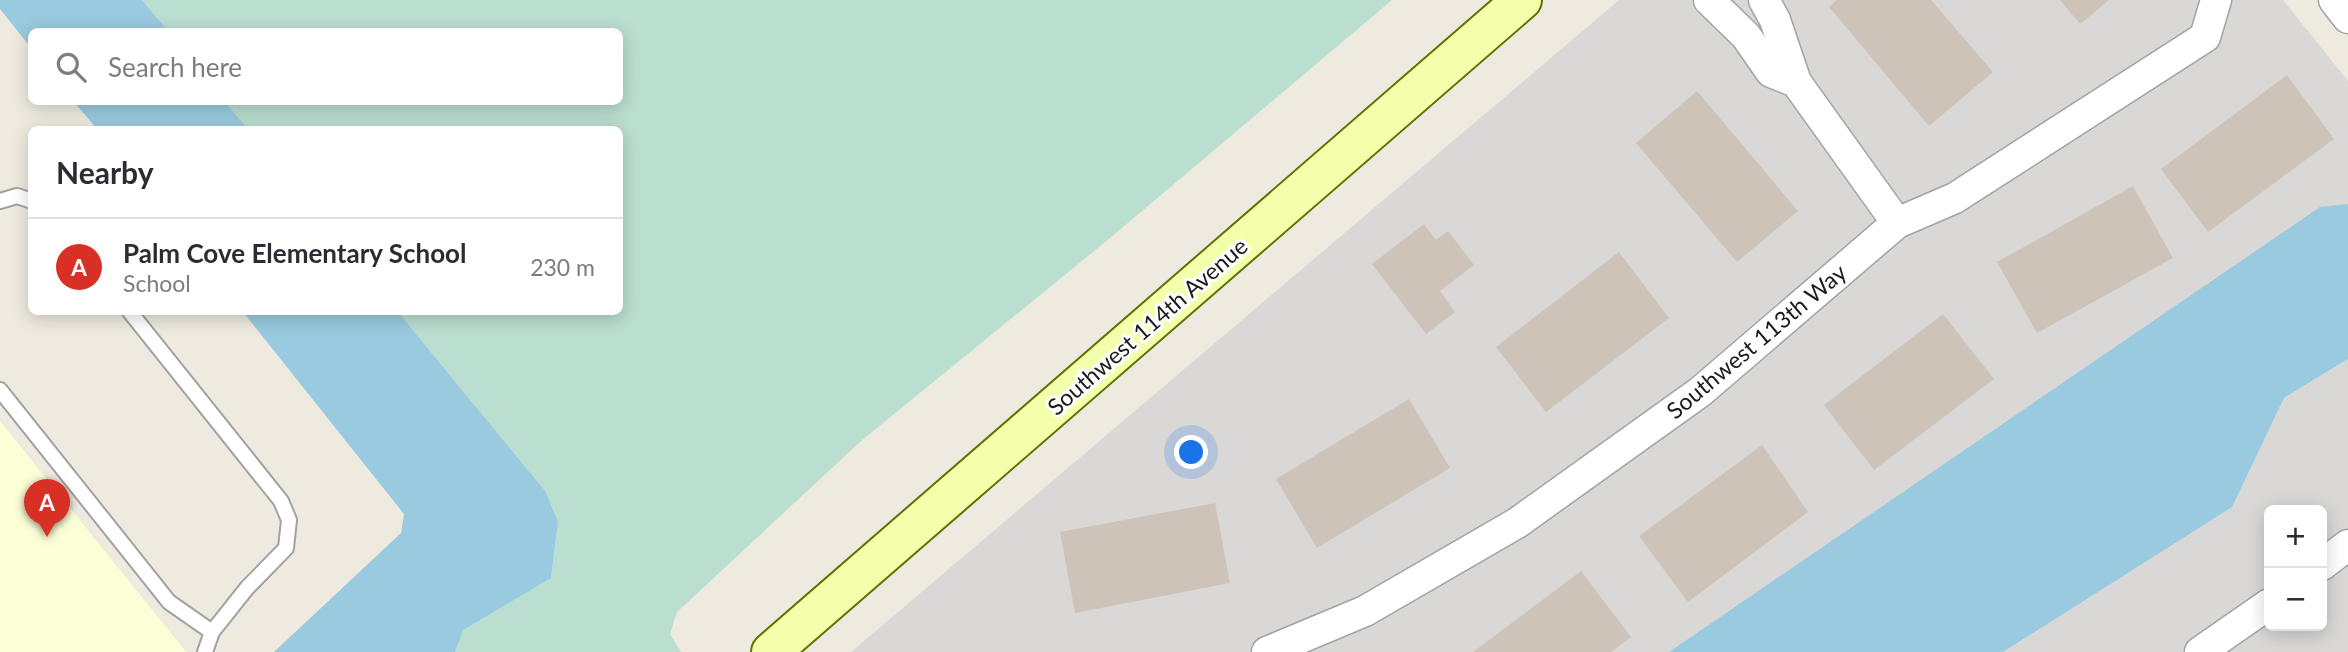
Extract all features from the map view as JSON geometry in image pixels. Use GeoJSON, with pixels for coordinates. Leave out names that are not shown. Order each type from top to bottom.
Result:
{"type":"FeatureCollection","features":[{"type":"Feature","properties":{"kind":"street","name":"Southwest 114th Avenue"},"geometry":{"type":"LineString","coordinates":[[772,652],[1522,0]]}},
{"type":"Feature","properties":{"kind":"street"},"geometry":{"type":"LineString","coordinates":[[1709,0],[1745,36],[1770,72],[1796,82]]}},
{"type":"Feature","properties":{"kind":"street"},"geometry":{"type":"LineString","coordinates":[[1764,0],[1775,20],[1796,82],[1897,223]]}},
{"type":"Feature","properties":{"kind":"street","name":"Southwest 113th Way"},"geometry":{"type":"LineString","coordinates":[[1267,652],[1365,611],[1517,523],[1700,392],[1897,223],[1955,198],[2205,37],[2217,0]]}},
{"type":"Feature","properties":{"kind":"street"},"geometry":{"type":"LineString","coordinates":[[2334,0],[2348,18]]}},
{"type":"Feature","properties":{"kind":"street"},"geometry":{"type":"LineString","coordinates":[[2327,561],[2348,545]]}},
{"type":"Feature","properties":{"kind":"street"},"geometry":{"type":"LineString","coordinates":[[2200,652],[2264,607]]}},
{"type":"Feature","properties":{"kind":"lane"},"geometry":{"type":"LineString","coordinates":[[0,201],[17,196],[28,200]]}},
{"type":"Feature","properties":{"kind":"lane"},"geometry":{"type":"LineString","coordinates":[[132,315],[281,501],[289,520],[286,548],[247,588],[212,632],[205,652]]}},
{"type":"Feature","properties":{"kind":"lane"},"geometry":{"type":"LineString","coordinates":[[0,390],[169,602],[212,632]]}},
{"type":"Feature","properties":{"kind":"shaded area"},"geometry":{"type":"Polygon","coordinates":[[[142,0],[1392,0],[1110,238],[861,441],[677,612],[670,634],[681,652],[455,652],[462,630],[551,578],[558,522],[546,492],[400,315],[623,315],[623,126],[245,126],[228,105],[623,105],[623,28],[165,28],[142,0]]]}},
{"type":"Feature","properties":{"kind":"shaded area"},"geometry":{"type":"Polygon","coordinates":[[[1619,0],[2283,0],[2348,81],[2348,204],[2320,208],[1669,652],[851,652],[1619,0]]]}},
{"type":"Feature","properties":{"kind":"shaded area"},"geometry":{"type":"Polygon","coordinates":[[[2348,359],[2348,652],[2003,652],[2231,507],[2284,398],[2348,359]]]}},
{"type":"Feature","properties":{"kind":"shaded area"},"geometry":{"type":"Polygon","coordinates":[[[0,421],[186,652],[0,652],[0,421]]]}},
{"type":"Feature","properties":{"kind":"water"},"geometry":{"type":"Polygon","coordinates":[[[0,0],[142,0],[165,28],[28,28],[28,44],[0,9],[0,0]]]}},
{"type":"Feature","properties":{"kind":"water"},"geometry":{"type":"Polygon","coordinates":[[[77,105],[228,105],[245,126],[94,126],[77,105]]]}},
{"type":"Feature","properties":{"kind":"water"},"geometry":{"type":"Polygon","coordinates":[[[2348,204],[2348,359],[2284,398],[2232,507],[2003,652],[1669,652],[2320,207],[2348,204]]]}},
{"type":"Feature","properties":{"kind":"water"},"geometry":{"type":"Polygon","coordinates":[[[245,315],[400,315],[546,492],[558,522],[551,578],[463,630],[455,652],[274,652],[401,533],[404,514],[245,315]]]}},
{"type":"Feature","properties":{"kind":"building"},"geometry":{"type":"Polygon","coordinates":[[[1837,0],[1931,0],[1993,72],[1929,126],[1829,7],[1837,0]]]}},
{"type":"Feature","properties":{"kind":"building"},"geometry":{"type":"Polygon","coordinates":[[[2060,0],[2109,0],[2080,24],[2060,0]]]}},
{"type":"Feature","properties":{"kind":"building"},"geometry":{"type":"Polygon","coordinates":[[[2287,75],[2334,139],[2208,232],[2161,169],[2287,75]]]}},
{"type":"Feature","properties":{"kind":"building"},"geometry":{"type":"Polygon","coordinates":[[[1697,91],[1798,211],[1737,262],[1636,143],[1697,91]]]}},
{"type":"Feature","properties":{"kind":"building"},"geometry":{"type":"Polygon","coordinates":[[[2133,186],[2173,258],[2037,333],[1997,262],[2133,186]]]}},
{"type":"Feature","properties":{"kind":"building"},"geometry":{"type":"Polygon","coordinates":[[[1424,224],[1436,240],[1448,231],[1474,265],[1440,291],[1455,312],[1426,334],[1372,264],[1424,224]]]}},
{"type":"Feature","properties":{"kind":"building"},"geometry":{"type":"Polygon","coordinates":[[[1619,252],[1669,318],[1546,412],[1496,347],[1619,252]]]}},
{"type":"Feature","properties":{"kind":"building"},"geometry":{"type":"Polygon","coordinates":[[[1943,314],[1994,379],[1874,470],[1824,405],[1943,314]]]}},
{"type":"Feature","properties":{"kind":"building"},"geometry":{"type":"Polygon","coordinates":[[[1409,399],[1450,468],[1317,548],[1276,479],[1409,399]]]}},
{"type":"Feature","properties":{"kind":"building"},"geometry":{"type":"Polygon","coordinates":[[[1762,445],[1808,512],[1688,602],[1639,536],[1762,445]]]}},
{"type":"Feature","properties":{"kind":"building"},"geometry":{"type":"Polygon","coordinates":[[[1215,503],[1230,583],[1075,613],[1060,532],[1215,503]]]}},
{"type":"Feature","properties":{"kind":"building"},"geometry":{"type":"Polygon","coordinates":[[[1581,571],[1631,637],[1611,652],[1473,652],[1581,571]]]}},
{"type":"Feature","properties":{"kind":"place","name":"Palm Cove Elementary School"},"geometry":{"type":"Point","coordinates":[47,537]}}]}
